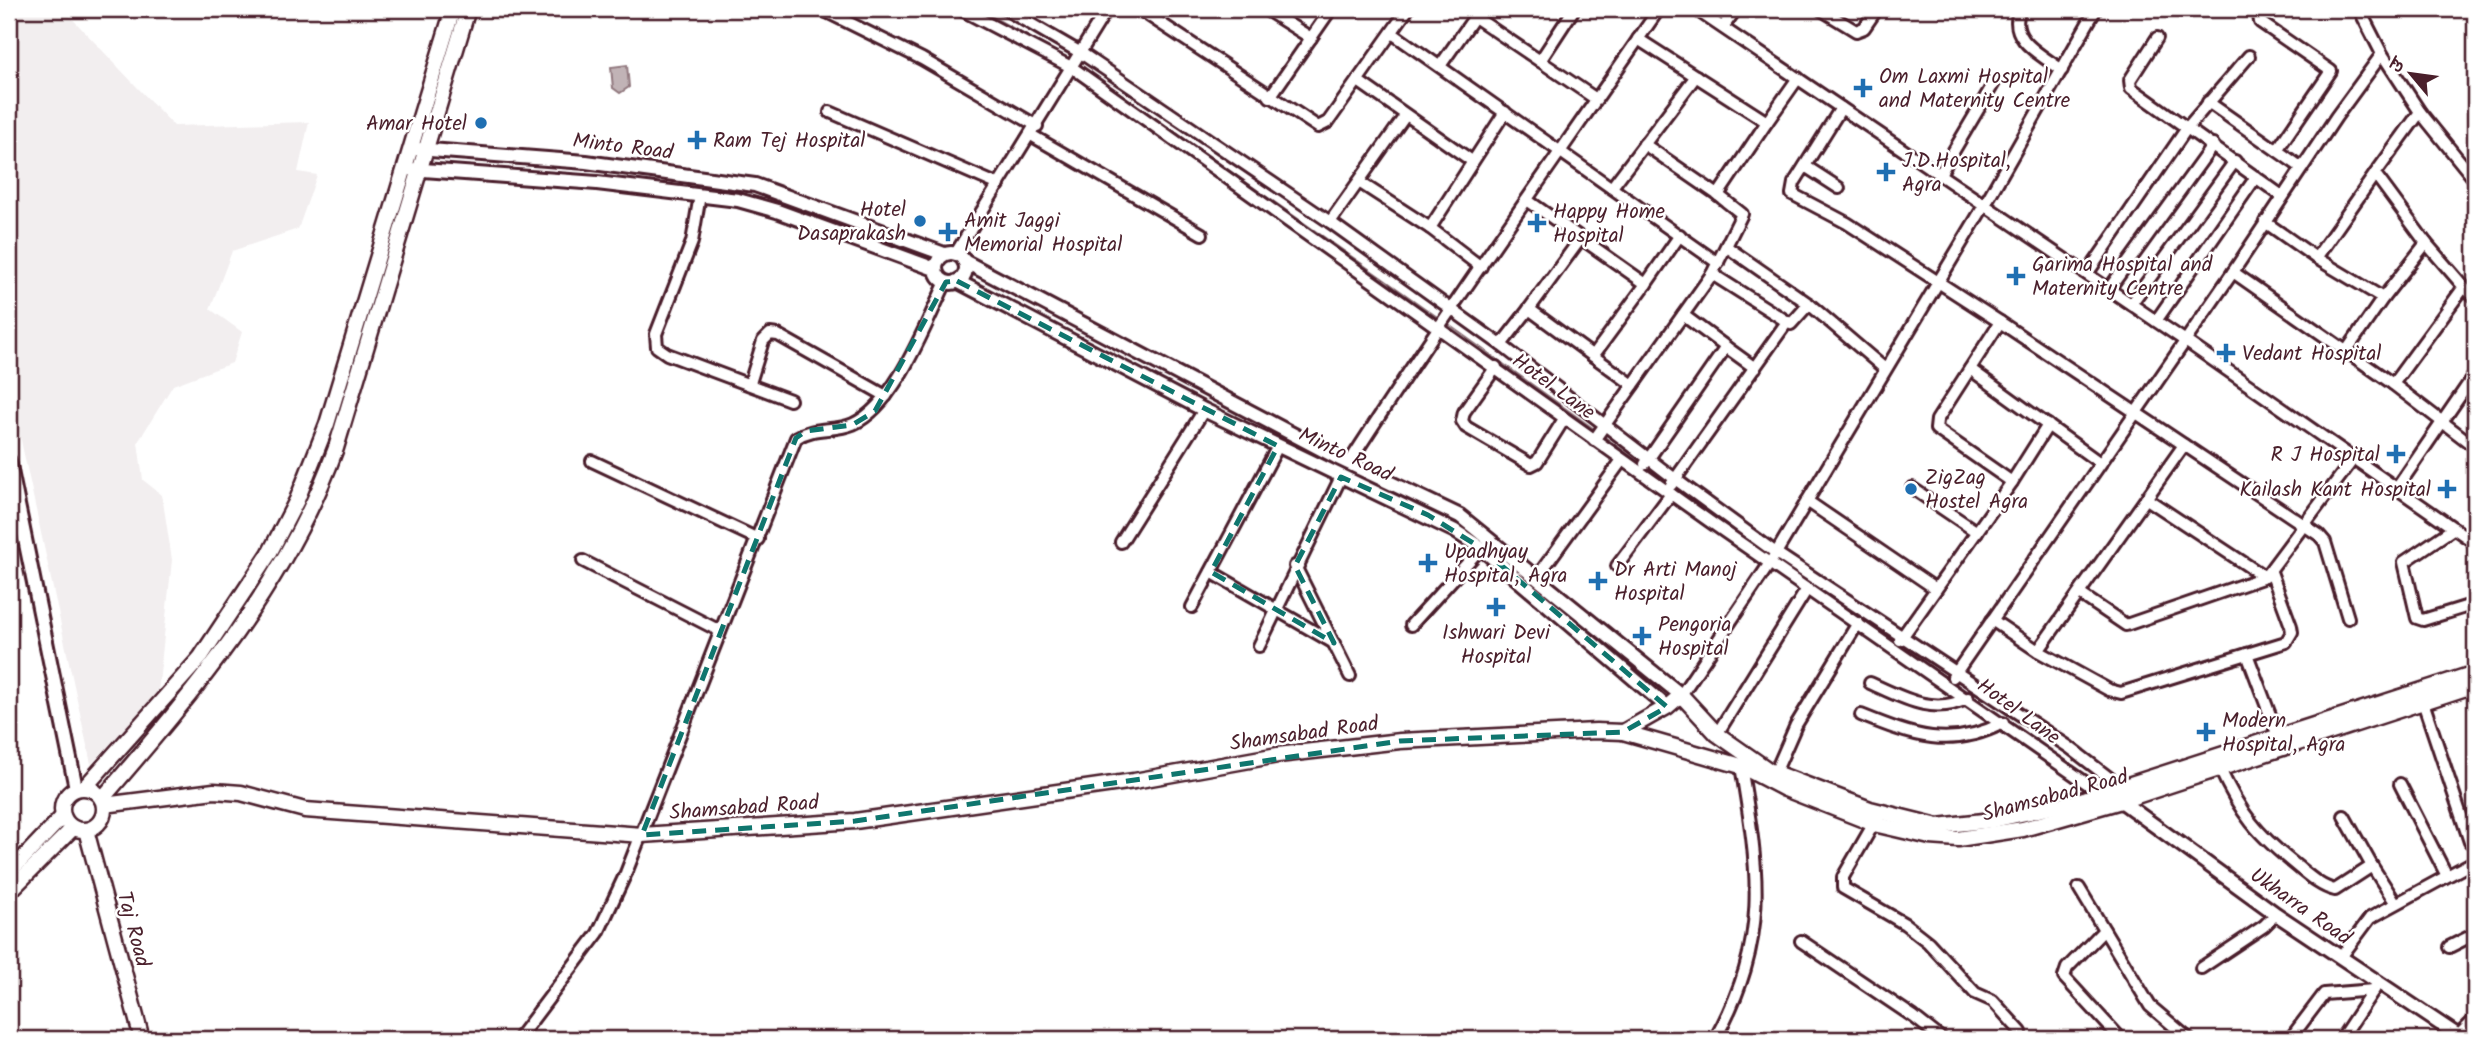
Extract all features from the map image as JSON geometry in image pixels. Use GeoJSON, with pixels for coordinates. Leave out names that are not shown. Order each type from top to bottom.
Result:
{"type":"FeatureCollection","features":[{"type":"Feature","properties":{"kind":"main road"},"geometry":{"type":"LineString","coordinates":[[9,873],[63,816],[64,799],[81,788],[200,658],[239,604],[275,543],[317,455],[453,9]]}},
{"type":"Feature","properties":{"kind":"main road"},"geometry":{"type":"LineString","coordinates":[[9,892],[80,829],[102,818],[103,802],[214,666],[264,593],[295,541],[337,448],[468,9]]}},
{"type":"Feature","properties":{"kind":"main road","name":"Shamsabad Road"},"geometry":{"type":"LineString","coordinates":[[103,802],[214,791],[240,793],[305,810],[642,835],[855,821],[1134,781],[1278,755],[1401,741],[1623,732],[1744,761],[1877,818],[1919,824],[1959,825],[2034,812],[2102,795],[2124,795],[2278,736],[2475,673]]}},
{"type":"Feature","properties":{"kind":"main road","name":"Shamsabad Road"},"geometry":{"type":"LineString","coordinates":[[1744,761],[1785,789],[1930,837],[1986,837],[2475,685]]}},
{"type":"Feature","properties":{"kind":"main road"},"geometry":{"type":"LineString","coordinates":[[1623,732],[1667,707],[1681,695]]}},
{"type":"Feature","properties":{"kind":"main road","name":"Minto Road"},"geometry":{"type":"LineString","coordinates":[[1681,695],[1744,761]]}},
{"type":"Feature","properties":{"kind":"main road"},"geometry":{"type":"LineString","coordinates":[[81,788],[95,791],[103,802]]}},
{"type":"Feature","properties":{"kind":"main road"},"geometry":{"type":"LineString","coordinates":[[63,816],[80,829]]}},
{"type":"Feature","properties":{"kind":"main road","name":"Taj Road"},"geometry":{"type":"LineString","coordinates":[[80,829],[142,1039]]}},
{"type":"Feature","properties":{"kind":"street"},"geometry":{"type":"LineString","coordinates":[[821,9],[930,63],[1034,131],[1202,234]]}},
{"type":"Feature","properties":{"kind":"street","name":"Hotel Lane"},"geometry":{"type":"LineString","coordinates":[[960,9],[1073,68],[1496,367],[1669,493],[1774,557],[1807,589],[1858,623],[1899,642]]}},
{"type":"Feature","properties":{"kind":"street"},"geometry":{"type":"LineString","coordinates":[[1005,9],[1081,53],[1330,222],[1501,345],[1774,557],[2124,795]]}},
{"type":"Feature","properties":{"kind":"street"},"geometry":{"type":"LineString","coordinates":[[952,282],[935,269],[955,256],[1107,9]]}},
{"type":"Feature","properties":{"kind":"street"},"geometry":{"type":"LineString","coordinates":[[1139,9],[1313,125],[1323,127],[1408,9]]}},
{"type":"Feature","properties":{"kind":"street"},"geometry":{"type":"LineString","coordinates":[[1265,9],[1311,38]]}},
{"type":"Feature","properties":{"kind":"street"},"geometry":{"type":"LineString","coordinates":[[1270,97],[1331,9]]}},
{"type":"Feature","properties":{"kind":"street"},"geometry":{"type":"LineString","coordinates":[[1540,61],[1574,9]]}},
{"type":"Feature","properties":{"kind":"street"},"geometry":{"type":"LineString","coordinates":[[1349,463],[1448,309],[1481,267],[1659,9]]}},
{"type":"Feature","properties":{"kind":"street"},"geometry":{"type":"LineString","coordinates":[[1695,9],[2184,340],[2475,543]]}},
{"type":"Feature","properties":{"kind":"street"},"geometry":{"type":"LineString","coordinates":[[1723,27],[1736,9]]}},
{"type":"Feature","properties":{"kind":"street"},"geometry":{"type":"LineString","coordinates":[[1820,9],[1856,31],[1864,28],[1877,9]]}},
{"type":"Feature","properties":{"kind":"street"},"geometry":{"type":"LineString","coordinates":[[2020,9],[2016,19],[2019,35],[2062,70]]}},
{"type":"Feature","properties":{"kind":"street"},"geometry":{"type":"LineString","coordinates":[[1681,695],[1774,557],[1985,204],[2096,9]]}},
{"type":"Feature","properties":{"kind":"street"},"geometry":{"type":"LineString","coordinates":[[2258,9],[2260,22],[2331,71],[2277,150]]}},
{"type":"Feature","properties":{"kind":"street"},"geometry":{"type":"LineString","coordinates":[[2359,9],[2382,54],[2420,112],[2475,180]]}},
{"type":"Feature","properties":{"kind":"street"},"geometry":{"type":"LineString","coordinates":[[1440,66],[1478,13],[1540,61],[1596,99]]}},
{"type":"Feature","properties":{"kind":"street"},"geometry":{"type":"LineString","coordinates":[[1391,33],[1562,150],[1718,262]]}},
{"type":"Feature","properties":{"kind":"street"},"geometry":{"type":"LineString","coordinates":[[2157,38],[2129,83],[2282,197]]}},
{"type":"Feature","properties":{"kind":"street"},"geometry":{"type":"LineString","coordinates":[[1638,39],[1767,122]]}},
{"type":"Feature","properties":{"kind":"street"},"geometry":{"type":"LineString","coordinates":[[1952,678],[2382,54]]}},
{"type":"Feature","properties":{"kind":"street"},"geometry":{"type":"LineString","coordinates":[[2087,274],[2187,128],[2249,56]]}},
{"type":"Feature","properties":{"kind":"street"},"geometry":{"type":"LineString","coordinates":[[1612,187],[1696,76]]}},
{"type":"Feature","properties":{"kind":"street"},"geometry":{"type":"LineString","coordinates":[[1718,195],[1798,78]]}},
{"type":"Feature","properties":{"kind":"street"},"geometry":{"type":"LineString","coordinates":[[1358,81],[1472,161]]}},
{"type":"Feature","properties":{"kind":"street"},"geometry":{"type":"LineString","coordinates":[[1940,174],[1996,81]]}},
{"type":"Feature","properties":{"kind":"street"},"geometry":{"type":"LineString","coordinates":[[2208,102],[2302,167]]}},
{"type":"Feature","properties":{"kind":"street"},"geometry":{"type":"LineString","coordinates":[[1842,107],[1790,189],[1792,194],[1847,223],[2000,322],[2325,542],[2348,618]]}},
{"type":"Feature","properties":{"kind":"street"},"geometry":{"type":"LineString","coordinates":[[830,112],[999,185]]}},
{"type":"Feature","properties":{"kind":"street"},"geometry":{"type":"LineString","coordinates":[[1430,228],[1506,112]]}},
{"type":"Feature","properties":{"kind":"street"},"geometry":{"type":"LineString","coordinates":[[2316,258],[2420,112]]}},
{"type":"Feature","properties":{"kind":"street"},"geometry":{"type":"LineString","coordinates":[[1330,222],[1405,116]]}},
{"type":"Feature","properties":{"kind":"street"},"geometry":{"type":"LineString","coordinates":[[1594,440],[1712,274],[1742,214],[1644,144]]}},
{"type":"Feature","properties":{"kind":"street"},"geometry":{"type":"LineString","coordinates":[[2109,289],[2213,145]]}},
{"type":"Feature","properties":{"kind":"street","name":"Minto Road"},"geometry":{"type":"LineString","coordinates":[[410,149],[596,163],[755,186],[955,256],[1349,463],[1460,516],[1681,695]]}},
{"type":"Feature","properties":{"kind":"street"},"geometry":{"type":"LineString","coordinates":[[2131,304],[2235,161]]}},
{"type":"Feature","properties":{"kind":"street"},"geometry":{"type":"LineString","coordinates":[[595,183],[596,163]]}},
{"type":"Feature","properties":{"kind":"street"},"geometry":{"type":"LineString","coordinates":[[1805,166],[1839,188]]}},
{"type":"Feature","properties":{"kind":"street","name":"Minto Road"},"geometry":{"type":"LineString","coordinates":[[404,169],[595,183],[700,195],[777,211],[935,269]]}},
{"type":"Feature","properties":{"kind":"street"},"geometry":{"type":"LineString","coordinates":[[2375,174],[2426,243],[2475,297]]}},
{"type":"Feature","properties":{"kind":"street"},"geometry":{"type":"LineString","coordinates":[[2156,321],[2256,177]]}},
{"type":"Feature","properties":{"kind":"street"},"geometry":{"type":"LineString","coordinates":[[1359,182],[1430,228],[1481,267]]}},
{"type":"Feature","properties":{"kind":"street"},"geometry":{"type":"LineString","coordinates":[[700,195],[692,242],[654,341],[667,354],[790,400]]}},
{"type":"Feature","properties":{"kind":"street"},"geometry":{"type":"LineString","coordinates":[[1527,200],[1646,284]]}},
{"type":"Feature","properties":{"kind":"street"},"geometry":{"type":"LineString","coordinates":[[2264,222],[2316,258],[2383,298]]}},
{"type":"Feature","properties":{"kind":"street"},"geometry":{"type":"LineString","coordinates":[[1593,356],[1680,235]]}},
{"type":"Feature","properties":{"kind":"street"},"geometry":{"type":"LineString","coordinates":[[1501,345],[1581,237]]}},
{"type":"Feature","properties":{"kind":"street"},"geometry":{"type":"LineString","coordinates":[[2347,350],[2426,243]]}},
{"type":"Feature","properties":{"kind":"street"},"geometry":{"type":"LineString","coordinates":[[1727,247],[1809,304],[1885,369]]}},
{"type":"Feature","properties":{"kind":"street"},"geometry":{"type":"LineString","coordinates":[[518,1039],[598,933],[642,835],[796,438],[806,431],[852,425],[875,411],[952,282],[965,271],[955,256]]}},
{"type":"Feature","properties":{"kind":"street"},"geometry":{"type":"LineString","coordinates":[[2233,272],[2347,350],[2475,447]]}},
{"type":"Feature","properties":{"kind":"street"},"geometry":{"type":"LineString","coordinates":[[1712,274],[1787,322],[1795,323],[1809,304]]}},
{"type":"Feature","properties":{"kind":"street","name":"Minto Road"},"geometry":{"type":"LineString","coordinates":[[952,282],[1203,410],[1341,477],[1428,515],[1480,548],[1667,707]]}},
{"type":"Feature","properties":{"kind":"street"},"geometry":{"type":"LineString","coordinates":[[2393,384],[2464,286]]}},
{"type":"Feature","properties":{"kind":"street"},"geometry":{"type":"LineString","coordinates":[[1529,309],[1633,385]]}},
{"type":"Feature","properties":{"kind":"street"},"geometry":{"type":"LineString","coordinates":[[1683,315],[1755,368]]}},
{"type":"Feature","properties":{"kind":"street"},"geometry":{"type":"LineString","coordinates":[[1617,566],[1669,493],[1675,479],[1787,322]]}},
{"type":"Feature","properties":{"kind":"street"},"geometry":{"type":"LineString","coordinates":[[2000,322],[1937,421],[1936,429],[2012,482]]}},
{"type":"Feature","properties":{"kind":"street"},"geometry":{"type":"LineString","coordinates":[[750,383],[763,341],[770,334],[778,335],[886,396]]}},
{"type":"Feature","properties":{"kind":"street"},"geometry":{"type":"LineString","coordinates":[[1640,472],[1726,347]]}},
{"type":"Feature","properties":{"kind":"street"},"geometry":{"type":"LineString","coordinates":[[1496,367],[1464,412],[1462,421],[1466,427],[1531,464],[1537,462],[1564,419]]}},
{"type":"Feature","properties":{"kind":"street"},"geometry":{"type":"LineString","coordinates":[[1970,369],[2100,463]]}},
{"type":"Feature","properties":{"kind":"street"},"geometry":{"type":"LineString","coordinates":[[2396,488],[2475,373]]}},
{"type":"Feature","properties":{"kind":"street"},"geometry":{"type":"LineString","coordinates":[[1121,542],[1203,410]]}},
{"type":"Feature","properties":{"kind":"street"},"geometry":{"type":"LineString","coordinates":[[1899,642],[2012,482],[2048,425]]}},
{"type":"Feature","properties":{"kind":"street"},"geometry":{"type":"LineString","coordinates":[[2038,651],[2184,445]]}},
{"type":"Feature","properties":{"kind":"street"},"geometry":{"type":"LineString","coordinates":[[1192,607],[1278,446]]}},
{"type":"Feature","properties":{"kind":"street"},"geometry":{"type":"LineString","coordinates":[[2080,593],[2126,625],[2268,574],[2354,458]]}},
{"type":"Feature","properties":{"kind":"street"},"geometry":{"type":"LineString","coordinates":[[1537,577],[1622,460]]}},
{"type":"Feature","properties":{"kind":"street"},"geometry":{"type":"LineString","coordinates":[[9,461],[81,788]]}},
{"type":"Feature","properties":{"kind":"street"},"geometry":{"type":"LineString","coordinates":[[592,461],[758,539]]}},
{"type":"Feature","properties":{"kind":"street"},"geometry":{"type":"LineString","coordinates":[[1259,646],[1295,566],[1341,477]]}},
{"type":"Feature","properties":{"kind":"street"},"geometry":{"type":"LineString","coordinates":[[1912,488],[1977,532]]}},
{"type":"Feature","properties":{"kind":"street"},"geometry":{"type":"LineString","coordinates":[[1992,620],[2038,651],[2109,690],[2121,693],[2286,642],[2292,632],[2268,574],[2147,499]]}},
{"type":"Feature","properties":{"kind":"street"},"geometry":{"type":"LineString","coordinates":[[1807,502],[1937,589]]}},
{"type":"Feature","properties":{"kind":"street"},"geometry":{"type":"LineString","coordinates":[[2454,528],[2405,561],[2417,618],[2423,620],[2475,604]]}},
{"type":"Feature","properties":{"kind":"street"},"geometry":{"type":"LineString","coordinates":[[1411,625],[1480,548]]}},
{"type":"Feature","properties":{"kind":"street"},"geometry":{"type":"LineString","coordinates":[[583,561],[720,631]]}},
{"type":"Feature","properties":{"kind":"street"},"geometry":{"type":"LineString","coordinates":[[1295,566],[1350,676]]}},
{"type":"Feature","properties":{"kind":"street"},"geometry":{"type":"LineString","coordinates":[[1211,572],[1334,643]]}},
{"type":"Feature","properties":{"kind":"street"},"geometry":{"type":"LineString","coordinates":[[1717,734],[1807,589]]}},
{"type":"Feature","properties":{"kind":"street"},"geometry":{"type":"LineString","coordinates":[[1775,773],[1808,705],[1858,623]]}},
{"type":"Feature","properties":{"kind":"street"},"geometry":{"type":"LineString","coordinates":[[2247,654],[2278,736]]}},
{"type":"Feature","properties":{"kind":"street","name":"Hotel Lane"},"geometry":{"type":"LineString","coordinates":[[1952,678],[1968,698],[2102,795]]}},
{"type":"Feature","properties":{"kind":"street"},"geometry":{"type":"LineString","coordinates":[[1870,683],[1930,707],[1952,707],[1968,698]]}},
{"type":"Feature","properties":{"kind":"street"},"geometry":{"type":"LineString","coordinates":[[2424,702],[2470,842]]}},
{"type":"Feature","properties":{"kind":"street"},"geometry":{"type":"LineString","coordinates":[[1861,715],[1933,739],[1960,739],[2003,723]]}},
{"type":"Feature","properties":{"kind":"street"},"geometry":{"type":"LineString","coordinates":[[1715,1039],[1731,1009],[1749,960],[1757,915],[1756,858],[1744,761]]}},
{"type":"Feature","properties":{"kind":"street"},"geometry":{"type":"LineString","coordinates":[[2218,767],[2242,813],[2257,833],[2323,886],[2335,890],[2372,866]]}},
{"type":"Feature","properties":{"kind":"street"},"geometry":{"type":"LineString","coordinates":[[2400,784],[2446,874]]}},
{"type":"Feature","properties":{"kind":"street","name":"Ukharra Road"},"geometry":{"type":"LineString","coordinates":[[2124,795],[2276,914],[2341,957],[2376,987],[2460,1038]]}},
{"type":"Feature","properties":{"kind":"street"},"geometry":{"type":"LineString","coordinates":[[2344,816],[2395,902]]}},
{"type":"Feature","properties":{"kind":"street"},"geometry":{"type":"LineString","coordinates":[[1877,818],[1843,877],[1843,888],[1920,936],[1975,993],[1993,1001],[2021,1032]]}},
{"type":"Feature","properties":{"kind":"street"},"geometry":{"type":"LineString","coordinates":[[2341,957],[2370,918],[2446,874],[2475,861]]}},
{"type":"Feature","properties":{"kind":"street"},"geometry":{"type":"LineString","coordinates":[[2079,888],[2150,1006],[2189,1039]]}},
{"type":"Feature","properties":{"kind":"street"},"geometry":{"type":"LineString","coordinates":[[2201,968],[2264,926],[2276,914]]}},
{"type":"Feature","properties":{"kind":"street"},"geometry":{"type":"LineString","coordinates":[[2104,930],[2067,968],[2064,977],[2121,1039]]}},
{"type":"Feature","properties":{"kind":"street"},"geometry":{"type":"LineString","coordinates":[[2449,947],[2475,934]]}},
{"type":"Feature","properties":{"kind":"street"},"geometry":{"type":"LineString","coordinates":[[1801,942],[1914,1017],[1942,1039]]}},
{"type":"Feature","properties":{"kind":"street"},"geometry":{"type":"LineString","coordinates":[[2290,1039],[2324,994],[2376,987]]}},
{"type":"Feature","properties":{"kind":"street"},"geometry":{"type":"LineString","coordinates":[[2341,1039],[2376,987]]}},
{"type":"Feature","properties":{"kind":"street"},"geometry":{"type":"LineString","coordinates":[[2460,1038],[2475,1019]]}},
{"type":"Feature","properties":{"kind":"highlighted area"},"geometry":{"type":"Polygon","coordinates":[[[957,281],[1278,446],[1211,572],[1334,643],[1295,566],[1341,477],[1428,515],[1481,548],[1667,707],[1623,732],[1400,741],[855,821],[642,835],[796,438],[806,431],[852,425],[875,411],[946,282],[957,281]]]}},
{"type":"Feature","properties":{"kind":"shaded area"},"geometry":{"type":"Polygon","coordinates":[[[9,9],[63,9],[174,126],[309,122],[298,172],[317,175],[298,229],[232,251],[210,309],[242,332],[232,363],[173,385],[138,442],[143,480],[162,495],[172,560],[158,693],[91,764],[9,385],[9,9]]]}},
{"type":"Feature","properties":{"kind":"shaded area"},"geometry":{"type":"Polygon","coordinates":[[[627,65],[629,87],[620,93],[613,88],[611,67],[627,65]]]}},
{"type":"Feature","properties":{"kind":"waterway"},"geometry":{"type":"LineString","coordinates":[[978,9],[1068,59]]}},
{"type":"Feature","properties":{"kind":"waterway"},"geometry":{"type":"LineString","coordinates":[[1092,74],[1441,320]]}},
{"type":"Feature","properties":{"kind":"waterway"},"geometry":{"type":"LineString","coordinates":[[1447,324],[1595,430]]}},
{"type":"Feature","properties":{"kind":"waterway"},"geometry":{"type":"LineString","coordinates":[[1600,434],[1640,463]]}},
{"type":"Feature","properties":{"kind":"waterway"},"geometry":{"type":"LineString","coordinates":[[1646,467],[1669,484]]}},
{"type":"Feature","properties":{"kind":"waterway"},"geometry":{"type":"LineString","coordinates":[[1674,487],[1771,557]]}},
{"type":"Feature","properties":{"kind":"waterway"},"geometry":{"type":"LineString","coordinates":[[1776,561],[1857,617]]}},
{"type":"Feature","properties":{"kind":"place","name":"Om Laxmi Hospital and Maternity Centre"},"geometry":{"type":"Point","coordinates":[1863,88]}},
{"type":"Feature","properties":{"kind":"place","name":"Amar Hotel"},"geometry":{"type":"Point","coordinates":[481,123]}},
{"type":"Feature","properties":{"kind":"place","name":"Ram Tej Hospital"},"geometry":{"type":"Point","coordinates":[697,140]}},
{"type":"Feature","properties":{"kind":"place","name":"J.D.Hospital, Agra"},"geometry":{"type":"Point","coordinates":[1886,172]}},
{"type":"Feature","properties":{"kind":"place","name":"Hotel Dasaprakash"},"geometry":{"type":"Point","coordinates":[920,221]}},
{"type":"Feature","properties":{"kind":"place","name":"Happy Home Hospital"},"geometry":{"type":"Point","coordinates":[1537,223]}},
{"type":"Feature","properties":{"kind":"place","name":"Amit Jaggi Memorial Hospital"},"geometry":{"type":"Point","coordinates":[948,232]}},
{"type":"Feature","properties":{"kind":"place","name":"Garima Hospital and Maternity Centre"},"geometry":{"type":"Point","coordinates":[2016,276]}},
{"type":"Feature","properties":{"kind":"place","name":"Vedant Hospital"},"geometry":{"type":"Point","coordinates":[2226,353]}},
{"type":"Feature","properties":{"kind":"place","name":"R J Hospital"},"geometry":{"type":"Point","coordinates":[2396,454]}},
{"type":"Feature","properties":{"kind":"place","name":"ZigZag Hostel Agra"},"geometry":{"type":"Point","coordinates":[1911,489]}},
{"type":"Feature","properties":{"kind":"place","name":"Kailash Kant Hospital"},"geometry":{"type":"Point","coordinates":[2447,489]}},
{"type":"Feature","properties":{"kind":"place","name":"Upadhyay Hospital, Agra"},"geometry":{"type":"Point","coordinates":[1428,563]}},
{"type":"Feature","properties":{"kind":"place","name":"Dr Arti Manoj Hospital"},"geometry":{"type":"Point","coordinates":[1598,581]}},
{"type":"Feature","properties":{"kind":"place","name":"Ishwari Devi Hospital"},"geometry":{"type":"Point","coordinates":[1496,607]}},
{"type":"Feature","properties":{"kind":"place","name":"Pengoria Hospital"},"geometry":{"type":"Point","coordinates":[1642,636]}},
{"type":"Feature","properties":{"kind":"place","name":"Modern Hospital, Agra"},"geometry":{"type":"Point","coordinates":[2206,732]}}]}
